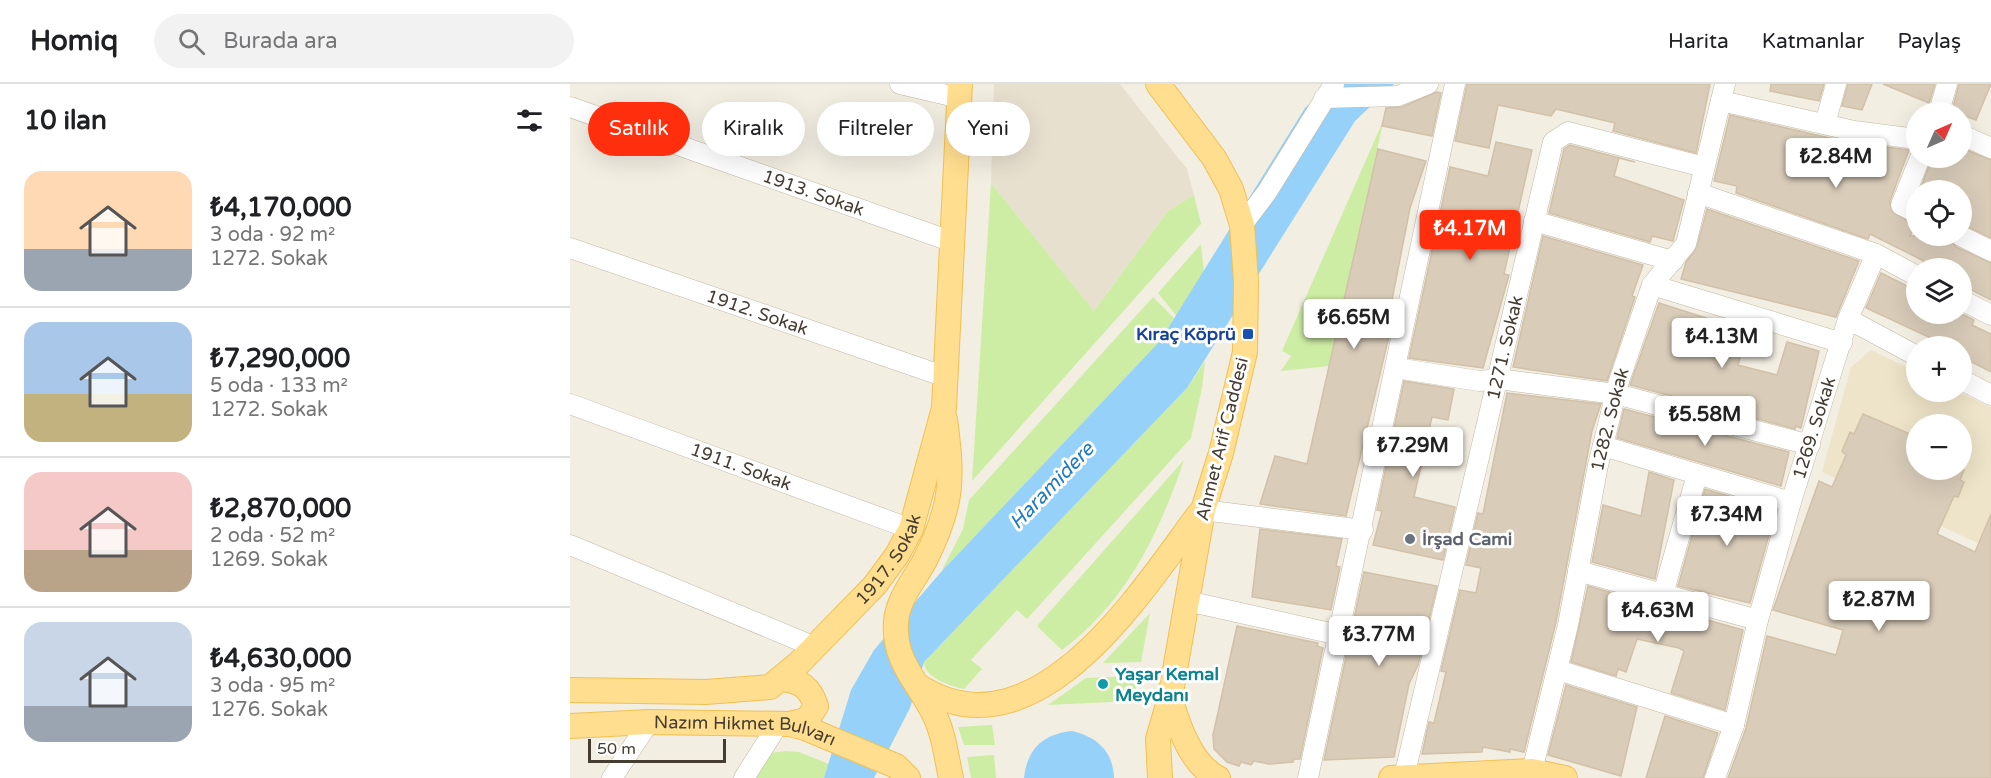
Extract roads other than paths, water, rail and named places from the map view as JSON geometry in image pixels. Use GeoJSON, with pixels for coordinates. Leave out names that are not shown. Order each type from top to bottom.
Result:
{"type":"FeatureCollection","features":[{"type":"Feature","properties":{"kind":"main road","name":"Ahmet Arif Caddesi"},"geometry":{"type":"LineString","coordinates":[[1158,84],[1214,158],[1231,189],[1242,225],[1246,280],[1245,352],[1221,453],[1203,510],[1170,698],[1158,739],[1160,778]]}},
{"type":"Feature","properties":{"kind":"main road","name":"1917. Sokak"},"geometry":{"type":"LineString","coordinates":[[951,778],[942,736],[933,712],[913,682],[898,653],[896,619],[902,601],[945,516],[951,469],[944,408],[960,91]]}},
{"type":"Feature","properties":{"kind":"main road","name":"1917. Sokak"},"geometry":{"type":"LineString","coordinates":[[782,679],[875,585],[897,555],[911,529],[944,408]]}},
{"type":"Feature","properties":{"kind":"main road"},"geometry":{"type":"LineString","coordinates":[[913,682],[945,700],[966,704],[1005,702],[1027,694],[1046,683],[1086,653],[1111,629],[1203,510]]}},
{"type":"Feature","properties":{"kind":"main road"},"geometry":{"type":"LineString","coordinates":[[782,679],[797,681],[804,685],[812,694],[816,706],[807,720],[784,724]]}},
{"type":"Feature","properties":{"kind":"main road","name":"Nazım Hikmet Bulvarı"},"geometry":{"type":"LineString","coordinates":[[570,690],[725,691],[770,687],[782,679]]}},
{"type":"Feature","properties":{"kind":"main road"},"geometry":{"type":"LineString","coordinates":[[1170,698],[1177,722],[1189,745],[1202,766],[1218,778]]}},
{"type":"Feature","properties":{"kind":"main road","name":"Nazım Hikmet Bulvarı"},"geometry":{"type":"LineString","coordinates":[[570,726],[649,722],[784,724],[805,728],[896,766],[908,778]]}},
{"type":"Feature","properties":{"kind":"main road"},"geometry":{"type":"LineString","coordinates":[[1397,778],[1532,771],[1565,778]]}},
{"type":"Feature","properties":{"kind":"street"},"geometry":{"type":"LineString","coordinates":[[900,84],[960,91]]}},
{"type":"Feature","properties":{"kind":"street"},"geometry":{"type":"LineString","coordinates":[[1242,225],[1267,192],[1329,91],[1398,96],[1428,84]]}},
{"type":"Feature","properties":{"kind":"street"},"geometry":{"type":"LineString","coordinates":[[1308,778],[1363,530],[1455,84]]}},
{"type":"Feature","properties":{"kind":"street"},"geometry":{"type":"LineString","coordinates":[[1825,124],[1836,84]]}},
{"type":"Feature","properties":{"kind":"street"},"geometry":{"type":"LineString","coordinates":[[1942,102],[1947,84]]}},
{"type":"Feature","properties":{"kind":"street"},"geometry":{"type":"LineString","coordinates":[[1723,92],[1825,124],[1906,137]]}},
{"type":"Feature","properties":{"kind":"street","name":"1282. Sokak"},"geometry":{"type":"LineString","coordinates":[[1532,771],[1558,670],[1603,446],[1616,394],[1652,285],[1686,244],[1723,92]]}},
{"type":"Feature","properties":{"kind":"street","name":"1913. Sokak"},"geometry":{"type":"LineString","coordinates":[[570,107],[953,242]]}},
{"type":"Feature","properties":{"kind":"street","name":"1271. Sokak"},"geometry":{"type":"LineString","coordinates":[[1397,778],[1498,379],[1552,142],[1568,132],[1704,166]]}},
{"type":"Feature","properties":{"kind":"street"},"geometry":{"type":"LineString","coordinates":[[1972,139],[1991,148]]}},
{"type":"Feature","properties":{"kind":"street"},"geometry":{"type":"LineString","coordinates":[[1698,193],[1876,254],[1906,270]]}},
{"type":"Feature","properties":{"kind":"street"},"geometry":{"type":"LineString","coordinates":[[1906,193],[1901,205],[1906,208]]}},
{"type":"Feature","properties":{"kind":"street"},"geometry":{"type":"LineString","coordinates":[[1534,221],[1673,261]]}},
{"type":"Feature","properties":{"kind":"street"},"geometry":{"type":"LineString","coordinates":[[1972,242],[1991,251]]}},
{"type":"Feature","properties":{"kind":"street","name":"1912. Sokak"},"geometry":{"type":"LineString","coordinates":[[570,248],[946,377]]}},
{"type":"Feature","properties":{"kind":"street","name":"1269. Sokak"},"geometry":{"type":"LineString","coordinates":[[1715,778],[1734,725],[1758,620],[1791,502],[1848,319],[1876,254]]}},
{"type":"Feature","properties":{"kind":"street"},"geometry":{"type":"LineString","coordinates":[[1652,285],[1842,343]]}},
{"type":"Feature","properties":{"kind":"street"},"geometry":{"type":"LineString","coordinates":[[1972,305],[1991,315]]}},
{"type":"Feature","properties":{"kind":"street"},"geometry":{"type":"LineString","coordinates":[[1848,319],[1906,350]]}},
{"type":"Feature","properties":{"kind":"street"},"geometry":{"type":"LineString","coordinates":[[1396,368],[1479,381],[1498,379],[1616,394],[1810,445]]}},
{"type":"Feature","properties":{"kind":"street"},"geometry":{"type":"LineString","coordinates":[[1972,385],[1991,395]]}},
{"type":"Feature","properties":{"kind":"street","name":"1911. Sokak"},"geometry":{"type":"LineString","coordinates":[[570,404],[911,529]]}},
{"type":"Feature","properties":{"kind":"street"},"geometry":{"type":"LineString","coordinates":[[1603,446],[1791,502]]}},
{"type":"Feature","properties":{"kind":"street"},"geometry":{"type":"LineString","coordinates":[[1663,594],[1697,475]]}},
{"type":"Feature","properties":{"kind":"street"},"geometry":{"type":"LineString","coordinates":[[1203,510],[1363,530]]}},
{"type":"Feature","properties":{"kind":"street"},"geometry":{"type":"LineString","coordinates":[[570,545],[815,646]]}},
{"type":"Feature","properties":{"kind":"street"},"geometry":{"type":"LineString","coordinates":[[1578,570],[1758,620]]}},
{"type":"Feature","properties":{"kind":"street"},"geometry":{"type":"LineString","coordinates":[[1187,601],[1339,635]]}},
{"type":"Feature","properties":{"kind":"street"},"geometry":{"type":"LineString","coordinates":[[1558,670],[1734,725]]}},
{"type":"Feature","properties":{"kind":"street"},"geometry":{"type":"LineString","coordinates":[[612,778],[649,722]]}},
{"type":"Feature","properties":{"kind":"street"},"geometry":{"type":"LineString","coordinates":[[744,778],[784,724]]}},
{"type":"Feature","properties":{"kind":"water","name":"Haramidere"},"geometry":{"type":"Polygon","coordinates":[[[1331,84],[1394,84],[1355,121],[1187,388],[924,662],[910,708],[874,778],[824,778],[851,690],[874,650],[941,572],[1160,341],[1305,108],[1331,84]]]}},
{"type":"Feature","properties":{"kind":"water"},"geometry":{"type":"Polygon","coordinates":[[[1072,731],[1089,737],[1102,747],[1111,760],[1114,778],[1024,778],[1029,759],[1038,745],[1053,736],[1072,731]]]}},
{"type":"Feature","properties":{"kind":"place","name":"Kıraç Köprü"},"geometry":{"type":"Point","coordinates":[1248,334]}},
{"type":"Feature","properties":{"kind":"place","name":"İrşad Cami"},"geometry":{"type":"Point","coordinates":[1410,539]}},
{"type":"Feature","properties":{"kind":"place","name":"Yaşar Kemal Meydanı"},"geometry":{"type":"Point","coordinates":[1103,684]}}]}
